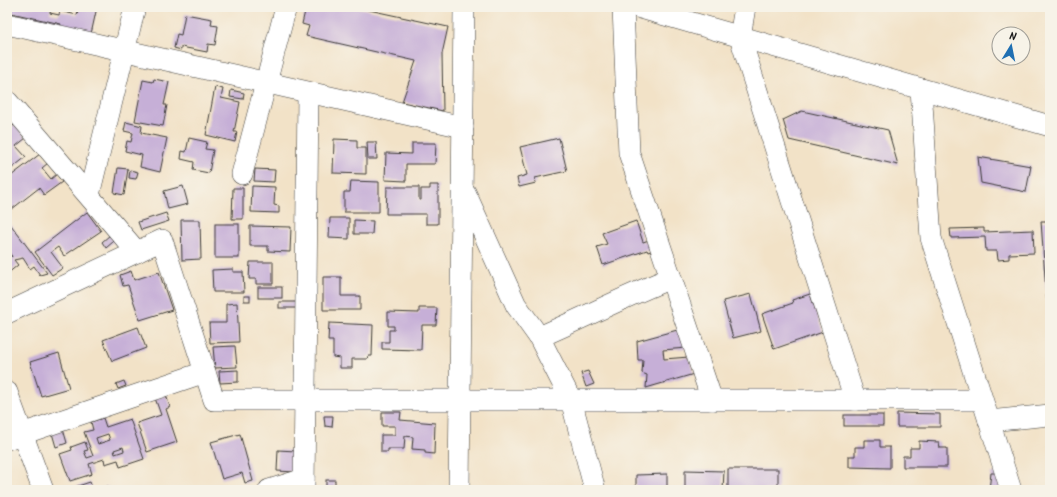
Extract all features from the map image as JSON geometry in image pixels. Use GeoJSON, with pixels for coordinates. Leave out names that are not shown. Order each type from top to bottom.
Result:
{"type":"FeatureCollection","features":[{"type":"Feature","properties":{"kind":"street"},"geometry":{"type":"LineString","coordinates":[[89,195],[135,7]]}},
{"type":"Feature","properties":{"kind":"street"},"geometry":{"type":"LineString","coordinates":[[242,174],[267,84],[286,7]]}},
{"type":"Feature","properties":{"kind":"street"},"geometry":{"type":"LineString","coordinates":[[459,490],[464,7]]}},
{"type":"Feature","properties":{"kind":"street"},"geometry":{"type":"LineString","coordinates":[[623,7],[630,153],[712,400]]}},
{"type":"Feature","properties":{"kind":"street"},"geometry":{"type":"LineString","coordinates":[[637,7],[1050,126]]}},
{"type":"Feature","properties":{"kind":"street"},"geometry":{"type":"LineString","coordinates":[[745,7],[740,37],[855,400]]}},
{"type":"Feature","properties":{"kind":"street"},"geometry":{"type":"LineString","coordinates":[[7,24],[125,52],[463,127]]}},
{"type":"Feature","properties":{"kind":"street"},"geometry":{"type":"LineString","coordinates":[[921,89],[931,238],[1010,490]]}},
{"type":"Feature","properties":{"kind":"street"},"geometry":{"type":"LineString","coordinates":[[269,490],[304,484],[308,93]]}},
{"type":"Feature","properties":{"kind":"street"},"geometry":{"type":"LineString","coordinates":[[7,101],[137,252]]}},
{"type":"Feature","properties":{"kind":"street"},"geometry":{"type":"LineString","coordinates":[[462,185],[516,305],[539,337],[571,400],[595,490]]}},
{"type":"Feature","properties":{"kind":"street"},"geometry":{"type":"LineString","coordinates":[[7,313],[162,240],[214,400],[982,400]]}},
{"type":"Feature","properties":{"kind":"street"},"geometry":{"type":"LineString","coordinates":[[539,337],[587,316],[625,296],[671,278]]}},
{"type":"Feature","properties":{"kind":"street"},"geometry":{"type":"LineString","coordinates":[[15,437],[205,372]]}},
{"type":"Feature","properties":{"kind":"street"},"geometry":{"type":"LineString","coordinates":[[7,392],[15,437],[43,490]]}},
{"type":"Feature","properties":{"kind":"street"},"geometry":{"type":"LineString","coordinates":[[989,421],[1050,415]]}},
{"type":"Feature","properties":{"kind":"building"},"geometry":{"type":"Polygon","coordinates":[[[12,7],[51,7],[50,13],[59,15],[60,11],[77,15],[78,10],[67,7],[97,7],[91,34],[60,27],[61,24],[11,13],[12,7]]]}},
{"type":"Feature","properties":{"kind":"building"},"geometry":{"type":"Polygon","coordinates":[[[306,7],[355,7],[448,27],[442,54],[443,111],[402,102],[416,61],[306,36],[309,26],[302,24],[306,7]]]}},
{"type":"Feature","properties":{"kind":"building"},"geometry":{"type":"Polygon","coordinates":[[[185,14],[212,19],[211,25],[218,26],[215,45],[208,44],[207,52],[181,47],[181,50],[174,48],[177,34],[181,35],[185,14]]]}},
{"type":"Feature","properties":{"kind":"building"},"geometry":{"type":"Polygon","coordinates":[[[154,79],[169,82],[164,105],[167,105],[163,126],[135,121],[143,80],[153,82],[154,79]]]}},
{"type":"Feature","properties":{"kind":"building"},"geometry":{"type":"Polygon","coordinates":[[[215,87],[223,89],[221,98],[240,102],[234,132],[237,132],[235,142],[206,135],[215,87]]]}},
{"type":"Feature","properties":{"kind":"building"},"geometry":{"type":"Polygon","coordinates":[[[231,90],[244,93],[243,99],[230,97],[231,90]]]}},
{"type":"Feature","properties":{"kind":"building"},"geometry":{"type":"Polygon","coordinates":[[[802,111],[888,130],[898,165],[789,140],[783,120],[802,111]]]}},
{"type":"Feature","properties":{"kind":"building"},"geometry":{"type":"Polygon","coordinates":[[[126,122],[142,126],[141,133],[167,138],[160,172],[140,167],[142,155],[125,151],[127,141],[131,142],[133,133],[124,131],[126,122]]]}},
{"type":"Feature","properties":{"kind":"building"},"geometry":{"type":"Polygon","coordinates":[[[15,124],[26,138],[16,146],[26,157],[7,172],[7,131],[15,124]]]}},
{"type":"Feature","properties":{"kind":"building"},"geometry":{"type":"Polygon","coordinates":[[[189,138],[207,142],[205,149],[213,150],[209,173],[193,170],[194,162],[181,159],[182,151],[186,152],[189,138]]]}},
{"type":"Feature","properties":{"kind":"building"},"geometry":{"type":"Polygon","coordinates":[[[559,138],[567,171],[535,178],[536,183],[519,187],[517,178],[527,175],[520,147],[559,138]]]}},
{"type":"Feature","properties":{"kind":"building"},"geometry":{"type":"Polygon","coordinates":[[[334,139],[357,140],[357,148],[366,148],[366,174],[333,173],[334,139]]]}},
{"type":"Feature","properties":{"kind":"building"},"geometry":{"type":"Polygon","coordinates":[[[367,142],[376,142],[377,159],[368,159],[367,142]]]}},
{"type":"Feature","properties":{"kind":"building"},"geometry":{"type":"Polygon","coordinates":[[[412,143],[436,143],[435,164],[406,164],[406,181],[385,180],[386,153],[412,154],[412,143]]]}},
{"type":"Feature","properties":{"kind":"building"},"geometry":{"type":"Polygon","coordinates":[[[40,154],[48,163],[42,168],[51,179],[57,174],[62,182],[44,195],[39,188],[12,209],[7,202],[7,179],[40,154]]]}},
{"type":"Feature","properties":{"kind":"building"},"geometry":{"type":"Polygon","coordinates":[[[978,157],[1031,166],[1026,192],[981,183],[978,157]]]}},
{"type":"Feature","properties":{"kind":"building"},"geometry":{"type":"Polygon","coordinates":[[[118,168],[128,169],[124,195],[114,193],[118,168]]]}},
{"type":"Feature","properties":{"kind":"building"},"geometry":{"type":"Polygon","coordinates":[[[255,169],[275,170],[274,182],[254,181],[255,169]]]}},
{"type":"Feature","properties":{"kind":"building"},"geometry":{"type":"Polygon","coordinates":[[[130,170],[138,172],[136,179],[129,178],[130,170]]]}},
{"type":"Feature","properties":{"kind":"building"},"geometry":{"type":"Polygon","coordinates":[[[351,181],[379,182],[379,212],[344,212],[344,192],[350,192],[351,181]]]}},
{"type":"Feature","properties":{"kind":"building"},"geometry":{"type":"Polygon","coordinates":[[[430,185],[438,185],[438,224],[426,224],[426,214],[386,214],[387,187],[419,187],[419,200],[421,200],[421,189],[430,189],[430,185]]]}},
{"type":"Feature","properties":{"kind":"building"},"geometry":{"type":"Polygon","coordinates":[[[183,186],[188,204],[168,209],[164,191],[183,186]]]}},
{"type":"Feature","properties":{"kind":"building"},"geometry":{"type":"Polygon","coordinates":[[[252,186],[275,187],[274,205],[279,206],[279,213],[251,212],[252,186]]]}},
{"type":"Feature","properties":{"kind":"building"},"geometry":{"type":"Polygon","coordinates":[[[233,188],[243,188],[243,219],[232,219],[233,188]]]}},
{"type":"Feature","properties":{"kind":"building"},"geometry":{"type":"Polygon","coordinates":[[[87,212],[101,231],[64,256],[58,247],[51,252],[63,268],[52,275],[35,252],[87,212]]]}},
{"type":"Feature","properties":{"kind":"building"},"geometry":{"type":"Polygon","coordinates":[[[166,213],[169,221],[141,230],[138,222],[166,213]]]}},
{"type":"Feature","properties":{"kind":"building"},"geometry":{"type":"Polygon","coordinates":[[[330,218],[349,218],[349,239],[329,238],[330,218]]]}},
{"type":"Feature","properties":{"kind":"building"},"geometry":{"type":"Polygon","coordinates":[[[181,220],[200,220],[201,259],[182,260],[181,220]]]}},
{"type":"Feature","properties":{"kind":"building"},"geometry":{"type":"Polygon","coordinates":[[[354,220],[373,221],[372,234],[354,234],[354,220]]]}},
{"type":"Feature","properties":{"kind":"building"},"geometry":{"type":"Polygon","coordinates":[[[636,221],[643,242],[649,240],[653,250],[648,252],[647,250],[603,265],[597,247],[607,244],[602,233],[636,221]]]}},
{"type":"Feature","properties":{"kind":"building"},"geometry":{"type":"Polygon","coordinates":[[[1041,221],[1050,221],[1050,306],[1047,306],[1041,221]]]}},
{"type":"Feature","properties":{"kind":"building"},"geometry":{"type":"Polygon","coordinates":[[[215,224],[239,224],[239,258],[215,258],[215,224]]]}},
{"type":"Feature","properties":{"kind":"building"},"geometry":{"type":"Polygon","coordinates":[[[11,225],[47,273],[40,275],[34,266],[30,269],[23,258],[14,260],[18,265],[7,274],[7,251],[12,257],[7,249],[7,228],[11,225]]]}},
{"type":"Feature","properties":{"kind":"building"},"geometry":{"type":"Polygon","coordinates":[[[250,226],[291,227],[290,252],[268,251],[268,246],[250,246],[250,226]]]}},
{"type":"Feature","properties":{"kind":"building"},"geometry":{"type":"Polygon","coordinates":[[[984,228],[984,232],[1033,230],[1034,253],[1009,254],[1009,259],[998,260],[997,251],[986,251],[985,237],[951,238],[950,229],[984,228]]]}},
{"type":"Feature","properties":{"kind":"building"},"geometry":{"type":"Polygon","coordinates":[[[110,235],[114,241],[106,248],[102,242],[110,235]]]}},
{"type":"Feature","properties":{"kind":"building"},"geometry":{"type":"Polygon","coordinates":[[[250,262],[273,262],[273,284],[256,284],[256,279],[249,279],[250,262]]]}},
{"type":"Feature","properties":{"kind":"building"},"geometry":{"type":"Polygon","coordinates":[[[233,269],[233,272],[243,272],[244,292],[213,292],[212,270],[233,269]]]}},
{"type":"Feature","properties":{"kind":"building"},"geometry":{"type":"Polygon","coordinates":[[[131,271],[134,280],[159,272],[172,310],[140,320],[128,285],[123,286],[120,275],[131,271]]]}},
{"type":"Feature","properties":{"kind":"building"},"geometry":{"type":"Polygon","coordinates":[[[323,277],[341,277],[341,296],[360,296],[360,310],[323,310],[323,277]]]}},
{"type":"Feature","properties":{"kind":"building"},"geometry":{"type":"Polygon","coordinates":[[[258,287],[282,287],[282,298],[258,298],[258,287]]]}},
{"type":"Feature","properties":{"kind":"building"},"geometry":{"type":"Polygon","coordinates":[[[751,294],[761,331],[733,338],[723,301],[751,294]]]}},
{"type":"Feature","properties":{"kind":"building"},"geometry":{"type":"Polygon","coordinates":[[[810,294],[823,332],[774,349],[762,314],[793,303],[792,300],[810,294]]]}},
{"type":"Feature","properties":{"kind":"building"},"geometry":{"type":"Polygon","coordinates":[[[244,296],[250,296],[250,301],[244,301],[244,296]]]}},
{"type":"Feature","properties":{"kind":"building"},"geometry":{"type":"Polygon","coordinates":[[[279,302],[297,302],[297,308],[279,308],[279,302]]]}},
{"type":"Feature","properties":{"kind":"building"},"geometry":{"type":"Polygon","coordinates":[[[237,303],[239,342],[210,343],[209,323],[226,323],[226,304],[237,303]]]}},
{"type":"Feature","properties":{"kind":"building"},"geometry":{"type":"Polygon","coordinates":[[[419,308],[437,308],[436,325],[422,325],[421,350],[382,349],[382,342],[389,342],[389,330],[394,330],[394,326],[388,326],[388,312],[419,313],[419,308]]]}},
{"type":"Feature","properties":{"kind":"building"},"geometry":{"type":"Polygon","coordinates":[[[329,323],[373,325],[372,356],[368,356],[367,359],[352,359],[352,368],[340,368],[340,358],[333,357],[333,341],[328,341],[329,323]]]}},
{"type":"Feature","properties":{"kind":"building"},"geometry":{"type":"Polygon","coordinates":[[[138,327],[146,348],[112,361],[103,340],[138,327]]]}},
{"type":"Feature","properties":{"kind":"building"},"geometry":{"type":"Polygon","coordinates":[[[681,329],[686,348],[663,350],[664,359],[689,357],[694,374],[646,388],[647,375],[642,373],[643,360],[638,360],[637,341],[681,329]]]}},
{"type":"Feature","properties":{"kind":"building"},"geometry":{"type":"Polygon","coordinates":[[[235,346],[237,367],[215,368],[213,347],[235,346]]]}},
{"type":"Feature","properties":{"kind":"building"},"geometry":{"type":"Polygon","coordinates":[[[59,353],[69,388],[41,396],[30,362],[59,353]]]}},
{"type":"Feature","properties":{"kind":"building"},"geometry":{"type":"Polygon","coordinates":[[[238,370],[238,382],[220,383],[219,371],[238,370]]]}},
{"type":"Feature","properties":{"kind":"building"},"geometry":{"type":"Polygon","coordinates":[[[588,371],[594,384],[586,387],[581,373],[588,371]]]}},
{"type":"Feature","properties":{"kind":"building"},"geometry":{"type":"Polygon","coordinates":[[[124,381],[126,386],[118,389],[116,384],[124,381]]]}},
{"type":"Feature","properties":{"kind":"building"},"geometry":{"type":"Polygon","coordinates":[[[166,395],[170,407],[166,409],[177,442],[147,452],[137,423],[161,415],[155,398],[166,395]]]}},
{"type":"Feature","properties":{"kind":"building"},"geometry":{"type":"Polygon","coordinates":[[[382,412],[401,412],[400,420],[435,423],[434,454],[425,453],[425,450],[412,449],[413,437],[405,436],[404,449],[388,449],[388,452],[381,452],[381,435],[395,435],[395,426],[382,426],[382,412]]]}},
{"type":"Feature","properties":{"kind":"building"},"geometry":{"type":"Polygon","coordinates":[[[897,413],[940,414],[940,427],[897,427],[897,413]]]}},
{"type":"Feature","properties":{"kind":"building"},"geometry":{"type":"Polygon","coordinates":[[[844,415],[883,415],[883,426],[844,426],[844,415]]]}},
{"type":"Feature","properties":{"kind":"building"},"geometry":{"type":"Polygon","coordinates":[[[324,416],[333,416],[332,427],[325,426],[324,416]]]}},
{"type":"Feature","properties":{"kind":"building"},"geometry":{"type":"Polygon","coordinates":[[[103,418],[106,427],[130,419],[144,459],[120,467],[118,460],[105,464],[104,459],[89,464],[92,474],[70,481],[60,454],[72,450],[71,447],[85,442],[88,450],[84,451],[87,458],[93,456],[84,432],[93,430],[91,422],[103,418]],[[108,434],[96,438],[98,444],[110,440],[108,434]],[[123,447],[114,450],[115,454],[124,451],[123,447]]]}},
{"type":"Feature","properties":{"kind":"building"},"geometry":{"type":"Polygon","coordinates":[[[63,429],[67,443],[56,447],[52,433],[63,429]]]}},
{"type":"Feature","properties":{"kind":"building"},"geometry":{"type":"Polygon","coordinates":[[[240,434],[253,481],[245,483],[242,473],[222,479],[211,442],[240,434]]]}},
{"type":"Feature","properties":{"kind":"building"},"geometry":{"type":"Polygon","coordinates":[[[864,440],[880,440],[880,447],[890,447],[890,468],[849,467],[849,456],[855,456],[855,447],[864,447],[864,440]]]}},
{"type":"Feature","properties":{"kind":"building"},"geometry":{"type":"Polygon","coordinates":[[[919,441],[939,442],[940,448],[947,448],[947,467],[903,467],[903,456],[910,456],[910,448],[919,448],[919,441]]]}},
{"type":"Feature","properties":{"kind":"building"},"geometry":{"type":"Polygon","coordinates":[[[278,450],[296,451],[295,472],[277,471],[278,450]]]}},
{"type":"Feature","properties":{"kind":"building"},"geometry":{"type":"Polygon","coordinates":[[[728,469],[778,469],[778,490],[728,490],[728,469]]]}},
{"type":"Feature","properties":{"kind":"building"},"geometry":{"type":"Polygon","coordinates":[[[685,470],[724,471],[723,490],[685,490],[685,470]]]}},
{"type":"Feature","properties":{"kind":"building"},"geometry":{"type":"Polygon","coordinates":[[[991,473],[1001,473],[1000,490],[989,490],[991,473]]]}},
{"type":"Feature","properties":{"kind":"building"},"geometry":{"type":"Polygon","coordinates":[[[667,474],[667,490],[636,490],[636,475],[667,474]]]}},
{"type":"Feature","properties":{"kind":"building"},"geometry":{"type":"Polygon","coordinates":[[[326,480],[335,480],[335,490],[326,490],[326,480]]]}},
{"type":"Feature","properties":{"kind":"building"},"geometry":{"type":"Polygon","coordinates":[[[90,482],[93,490],[66,490],[90,482]]]}},
{"type":"Feature","properties":{"kind":"building"},"geometry":{"type":"Polygon","coordinates":[[[108,486],[109,490],[96,490],[108,486]]]}}]}
